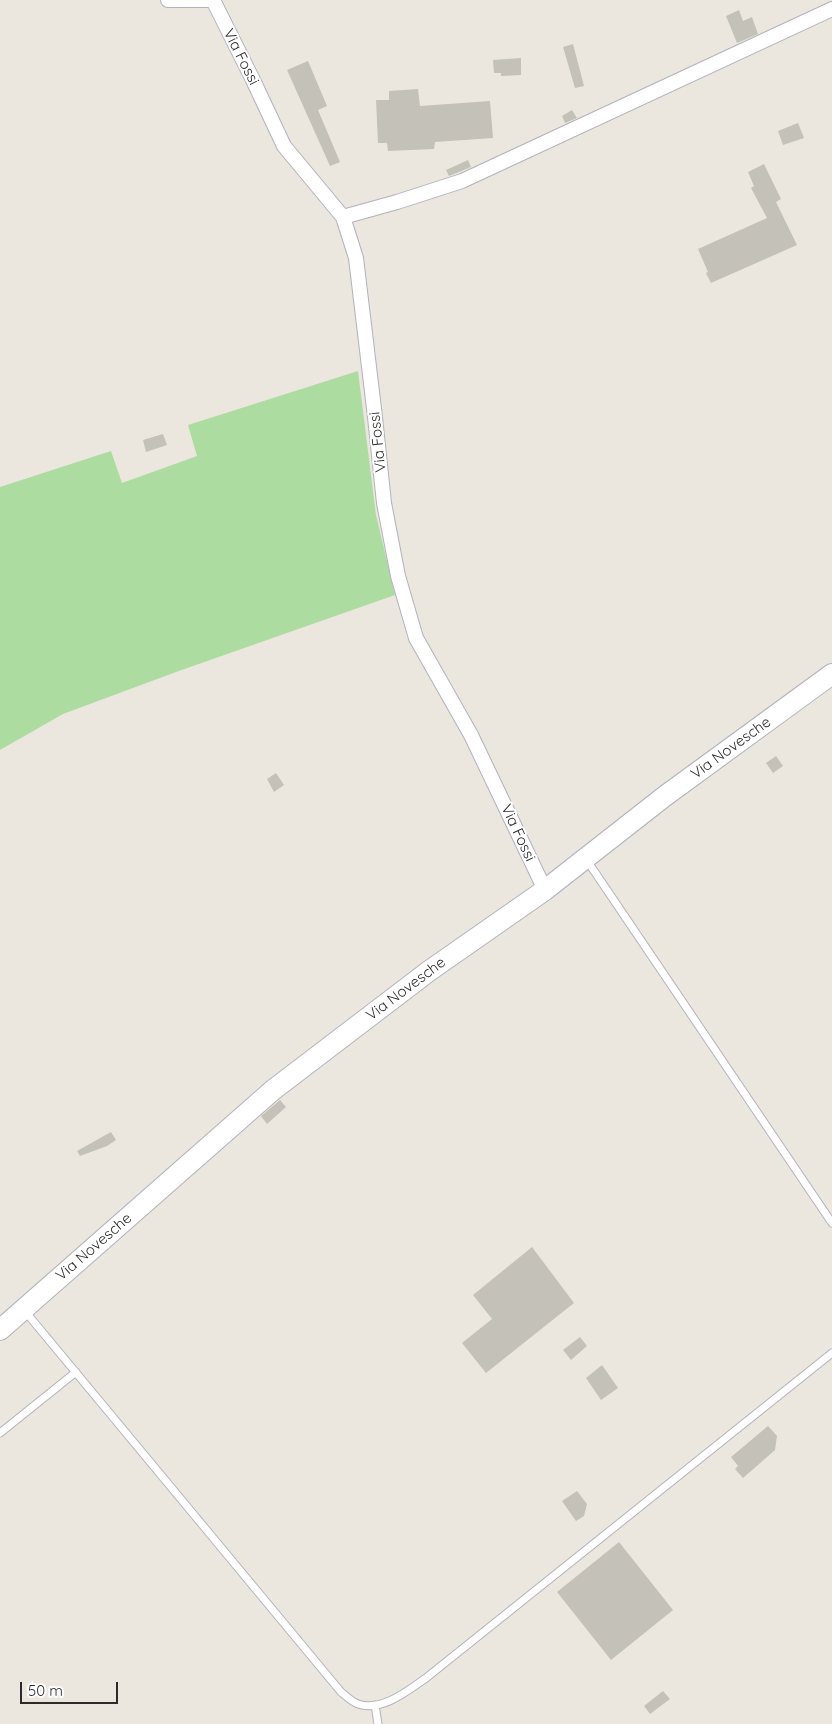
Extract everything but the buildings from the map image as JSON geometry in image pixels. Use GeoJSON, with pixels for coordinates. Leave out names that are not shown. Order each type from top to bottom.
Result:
{"type":"FeatureCollection","features":[{"type":"Feature","properties":{"kind":"street"},"geometry":{"type":"LineString","coordinates":[[168,0],[213,0]]}},
{"type":"Feature","properties":{"kind":"street","name":"Via Fossi"},"geometry":{"type":"LineString","coordinates":[[213,0],[284,146],[343,217],[356,258],[384,503],[398,576],[416,638],[471,735],[545,890]]}},
{"type":"Feature","properties":{"kind":"street"},"geometry":{"type":"LineString","coordinates":[[343,217],[462,181],[832,9]]}},
{"type":"Feature","properties":{"kind":"street","name":"Via Novesche"},"geometry":{"type":"LineString","coordinates":[[0,1330],[273,1090],[429,971],[545,890],[665,796],[832,674]]}},
{"type":"Feature","properties":{"kind":"lane"},"geometry":{"type":"LineString","coordinates":[[585,858],[832,1223]]}},
{"type":"Feature","properties":{"kind":"lane"},"geometry":{"type":"LineString","coordinates":[[23,1310],[342,1692],[357,1704],[375,1705],[397,1697],[426,1678],[832,1353]]}},
{"type":"Feature","properties":{"kind":"lane"},"geometry":{"type":"LineString","coordinates":[[0,1433],[76,1372]]}},
{"type":"Feature","properties":{"kind":"lane"},"geometry":{"type":"LineString","coordinates":[[375,1705],[378,1724]]}},
{"type":"Feature","properties":{"kind":"green space"},"geometry":{"type":"Polygon","coordinates":[[[358,371],[376,515],[395,595],[63,714],[0,750],[0,487],[111,451],[122,483],[197,456],[188,425],[358,371]]]}}]}
